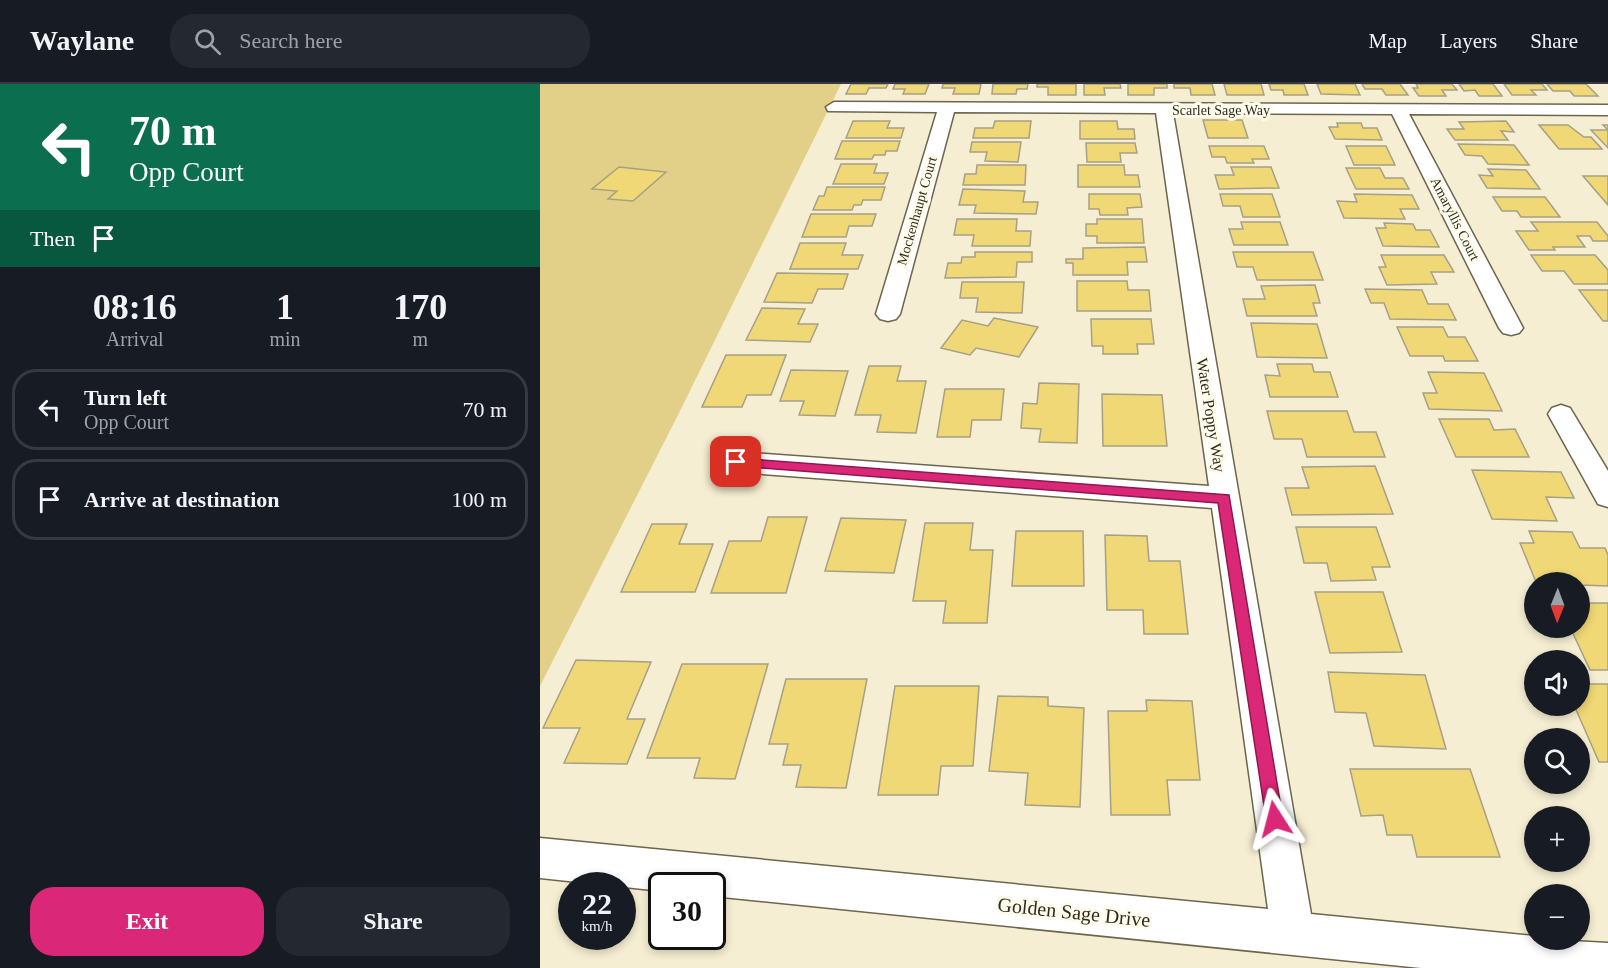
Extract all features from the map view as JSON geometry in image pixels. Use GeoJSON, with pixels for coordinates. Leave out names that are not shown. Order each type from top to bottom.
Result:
{"type":"FeatureCollection","features":[{"type":"Feature","properties":{"kind":"street","name":"Scarlet Sage Way"},"geometry":{"type":"LineString","coordinates":[[834,107],[1608,110]]}},
{"type":"Feature","properties":{"kind":"street","name":"Mockenhaupt Court"},"geometry":{"type":"LineString","coordinates":[[888,314],[946,108]]}},
{"type":"Feature","properties":{"kind":"street","name":"Water Poppy Way"},"geometry":{"type":"LineString","coordinates":[[1164,110],[1293,934]]}},
{"type":"Feature","properties":{"kind":"street","name":"Amaryllis Court"},"geometry":{"type":"LineString","coordinates":[[1398,110],[1511,328]]}},
{"type":"Feature","properties":{"kind":"street"},"geometry":{"type":"LineString","coordinates":[[1561,414],[1608,496]]}},
{"type":"Feature","properties":{"kind":"street"},"geometry":{"type":"LineString","coordinates":[[736,462],[1224,498]]}},
{"type":"Feature","properties":{"kind":"street","name":"Golden Sage Drive"},"geometry":{"type":"LineString","coordinates":[[540,858],[1608,965]]}},
{"type":"Feature","properties":{"kind":"shaded area"},"geometry":{"type":"Polygon","coordinates":[[[540,84],[841,84],[680,411],[540,686],[540,84]]]}},
{"type":"Feature","properties":{"kind":"building"},"geometry":{"type":"Polygon","coordinates":[[[851,84],[888,84],[886,88],[869,88],[866,94],[846,94],[851,84]]]}},
{"type":"Feature","properties":{"kind":"building"},"geometry":{"type":"Polygon","coordinates":[[[895,84],[929,84],[925,94],[903,94],[905,89],[893,89],[895,84]]]}},
{"type":"Feature","properties":{"kind":"building"},"geometry":{"type":"Polygon","coordinates":[[[943,84],[981,84],[979,94],[953,94],[955,88],[942,88],[943,84]]]}},
{"type":"Feature","properties":{"kind":"building"},"geometry":{"type":"Polygon","coordinates":[[[993,84],[1028,84],[1027,89],[1017,89],[1016,94],[992,94],[993,84]]]}},
{"type":"Feature","properties":{"kind":"building"},"geometry":{"type":"Polygon","coordinates":[[[1037,84],[1076,84],[1076,95],[1048,95],[1048,87],[1037,87],[1037,84]]]}},
{"type":"Feature","properties":{"kind":"building"},"geometry":{"type":"Polygon","coordinates":[[[1084,84],[1120,84],[1121,88],[1104,88],[1105,95],[1084,95],[1084,84]]]}},
{"type":"Feature","properties":{"kind":"building"},"geometry":{"type":"Polygon","coordinates":[[[1128,84],[1167,84],[1167,88],[1154,88],[1154,95],[1128,95],[1128,84]]]}},
{"type":"Feature","properties":{"kind":"building"},"geometry":{"type":"Polygon","coordinates":[[[1174,84],[1212,84],[1215,95],[1191,95],[1190,88],[1174,88],[1174,84]]]}},
{"type":"Feature","properties":{"kind":"building"},"geometry":{"type":"Polygon","coordinates":[[[1224,84],[1261,84],[1264,95],[1227,95],[1224,84]]]}},
{"type":"Feature","properties":{"kind":"building"},"geometry":{"type":"Polygon","coordinates":[[[1269,84],[1304,84],[1308,95],[1284,95],[1283,90],[1271,90],[1269,84]]]}},
{"type":"Feature","properties":{"kind":"building"},"geometry":{"type":"Polygon","coordinates":[[[1317,84],[1355,84],[1360,95],[1321,94],[1317,84]]]}},
{"type":"Feature","properties":{"kind":"building"},"geometry":{"type":"Polygon","coordinates":[[[1362,84],[1400,84],[1408,95],[1386,95],[1382,89],[1365,89],[1362,84]]]}},
{"type":"Feature","properties":{"kind":"building"},"geometry":{"type":"Polygon","coordinates":[[[1416,84],[1452,84],[1457,90],[1442,90],[1446,96],[1419,96],[1413,88],[1418,88],[1416,84]]]}},
{"type":"Feature","properties":{"kind":"building"},"geometry":{"type":"Polygon","coordinates":[[[1459,84],[1493,84],[1502,96],[1479,96],[1475,90],[1464,91],[1459,84]]]}},
{"type":"Feature","properties":{"kind":"building"},"geometry":{"type":"Polygon","coordinates":[[[1504,84],[1542,84],[1547,90],[1531,90],[1536,95],[1512,95],[1504,84]]]}},
{"type":"Feature","properties":{"kind":"building"},"geometry":{"type":"Polygon","coordinates":[[[1547,84],[1586,84],[1598,96],[1574,96],[1570,91],[1553,91],[1547,84]]]}},
{"type":"Feature","properties":{"kind":"building"},"geometry":{"type":"Polygon","coordinates":[[[1203,120],[1242,120],[1248,138],[1208,138],[1203,120]]]}},
{"type":"Feature","properties":{"kind":"building"},"geometry":{"type":"Polygon","coordinates":[[[853,121],[890,121],[887,128],[904,128],[901,138],[846,138],[853,121]]]}},
{"type":"Feature","properties":{"kind":"building"},"geometry":{"type":"Polygon","coordinates":[[[995,121],[1031,121],[1029,138],[973,138],[975,128],[993,128],[995,121]]]}},
{"type":"Feature","properties":{"kind":"building"},"geometry":{"type":"Polygon","coordinates":[[[1080,121],[1117,121],[1118,129],[1134,129],[1135,139],[1080,139],[1080,121]]]}},
{"type":"Feature","properties":{"kind":"building"},"geometry":{"type":"Polygon","coordinates":[[[1506,121],[1514,132],[1501,131],[1508,140],[1455,140],[1447,129],[1464,129],[1459,122],[1506,121]]]}},
{"type":"Feature","properties":{"kind":"building"},"geometry":{"type":"Polygon","coordinates":[[[1337,123],[1361,123],[1363,128],[1377,128],[1382,140],[1335,139],[1329,127],[1338,127],[1337,123]]]}},
{"type":"Feature","properties":{"kind":"building"},"geometry":{"type":"Polygon","coordinates":[[[1539,125],[1568,125],[1584,137],[1591,137],[1602,149],[1559,149],[1539,125]]]}},
{"type":"Feature","properties":{"kind":"building"},"geometry":{"type":"Polygon","coordinates":[[[1591,130],[1608,130],[1608,148],[1591,130]]]}},
{"type":"Feature","properties":{"kind":"building"},"geometry":{"type":"Polygon","coordinates":[[[842,141],[900,141],[897,151],[886,151],[885,155],[874,155],[872,159],[835,159],[842,141]]]}},
{"type":"Feature","properties":{"kind":"building"},"geometry":{"type":"Polygon","coordinates":[[[972,142],[1021,142],[1018,162],[985,161],[987,152],[970,152],[972,142]]]}},
{"type":"Feature","properties":{"kind":"building"},"geometry":{"type":"Polygon","coordinates":[[[1086,143],[1135,143],[1137,153],[1120,153],[1121,162],[1087,162],[1086,143]]]}},
{"type":"Feature","properties":{"kind":"building"},"geometry":{"type":"Polygon","coordinates":[[[1458,144],[1514,145],[1529,165],[1488,164],[1482,156],[1465,155],[1458,144]]]}},
{"type":"Feature","properties":{"kind":"building"},"geometry":{"type":"Polygon","coordinates":[[[1209,146],[1264,146],[1269,159],[1252,159],[1254,163],[1227,163],[1225,157],[1212,157],[1209,146]]]}},
{"type":"Feature","properties":{"kind":"building"},"geometry":{"type":"Polygon","coordinates":[[[1346,146],[1386,146],[1395,165],[1354,165],[1346,146]]]}},
{"type":"Feature","properties":{"kind":"building"},"geometry":{"type":"Polygon","coordinates":[[[841,164],[877,164],[874,173],[888,173],[884,184],[833,184],[841,164]]]}},
{"type":"Feature","properties":{"kind":"building"},"geometry":{"type":"Polygon","coordinates":[[[977,165],[1026,165],[1025,185],[963,185],[965,174],[976,174],[977,165]]]}},
{"type":"Feature","properties":{"kind":"building"},"geometry":{"type":"Polygon","coordinates":[[[1078,165],[1124,165],[1125,175],[1138,175],[1140,187],[1078,187],[1078,165]]]}},
{"type":"Feature","properties":{"kind":"building"},"geometry":{"type":"Polygon","coordinates":[[[619,167],[666,172],[633,201],[608,199],[617,191],[592,189],[619,167]]]}},
{"type":"Feature","properties":{"kind":"building"},"geometry":{"type":"Polygon","coordinates":[[[1231,167],[1271,167],[1279,188],[1219,189],[1215,175],[1234,175],[1231,167]]]}},
{"type":"Feature","properties":{"kind":"building"},"geometry":{"type":"Polygon","coordinates":[[[1346,168],[1380,168],[1385,178],[1403,178],[1409,189],[1356,189],[1346,168]]]}},
{"type":"Feature","properties":{"kind":"building"},"geometry":{"type":"Polygon","coordinates":[[[1488,169],[1526,170],[1540,189],[1487,188],[1479,175],[1493,176],[1488,169]]]}},
{"type":"Feature","properties":{"kind":"building"},"geometry":{"type":"Polygon","coordinates":[[[1583,176],[1608,176],[1608,205],[1583,176]]]}},
{"type":"Feature","properties":{"kind":"building"},"geometry":{"type":"Polygon","coordinates":[[[827,187],[885,187],[881,200],[863,200],[861,205],[854,205],[852,210],[813,210],[819,196],[824,196],[827,187]]]}},
{"type":"Feature","properties":{"kind":"building"},"geometry":{"type":"Polygon","coordinates":[[[963,189],[1025,191],[1023,202],[1038,202],[1036,214],[974,213],[976,205],[959,205],[963,189]]]}},
{"type":"Feature","properties":{"kind":"building"},"geometry":{"type":"Polygon","coordinates":[[[1089,194],[1140,194],[1142,207],[1127,208],[1128,215],[1100,215],[1099,209],[1089,209],[1089,194]]]}},
{"type":"Feature","properties":{"kind":"building"},"geometry":{"type":"Polygon","coordinates":[[[1220,194],[1272,194],[1280,217],[1243,217],[1240,206],[1223,206],[1220,194]]]}},
{"type":"Feature","properties":{"kind":"building"},"geometry":{"type":"Polygon","coordinates":[[[1354,194],[1412,195],[1419,209],[1400,209],[1405,219],[1344,218],[1337,201],[1357,202],[1354,194]]]}},
{"type":"Feature","properties":{"kind":"building"},"geometry":{"type":"Polygon","coordinates":[[[1493,197],[1545,197],[1560,217],[1521,217],[1517,211],[1502,211],[1493,197]]]}},
{"type":"Feature","properties":{"kind":"building"},"geometry":{"type":"Polygon","coordinates":[[[811,214],[876,214],[872,226],[849,226],[846,237],[802,237],[811,214]]]}},
{"type":"Feature","properties":{"kind":"building"},"geometry":{"type":"Polygon","coordinates":[[[957,219],[1017,219],[1016,231],[1031,231],[1030,246],[972,246],[974,235],[954,235],[957,219]]]}},
{"type":"Feature","properties":{"kind":"building"},"geometry":{"type":"Polygon","coordinates":[[[1097,219],[1142,219],[1144,243],[1097,243],[1097,236],[1086,236],[1086,224],[1097,224],[1097,219]]]}},
{"type":"Feature","properties":{"kind":"building"},"geometry":{"type":"Polygon","coordinates":[[[1241,222],[1280,222],[1288,245],[1234,245],[1229,229],[1243,229],[1241,222]]]}},
{"type":"Feature","properties":{"kind":"building"},"geometry":{"type":"Polygon","coordinates":[[[1531,222],[1597,222],[1608,236],[1608,241],[1593,241],[1590,236],[1577,236],[1585,247],[1529,250],[1516,231],[1538,231],[1531,222]]]}},
{"type":"Feature","properties":{"kind":"building"},"geometry":{"type":"Polygon","coordinates":[[[1384,223],[1413,224],[1416,230],[1430,230],[1439,247],[1383,246],[1376,228],[1386,228],[1384,223]]]}},
{"type":"Feature","properties":{"kind":"building"},"geometry":{"type":"Polygon","coordinates":[[[800,243],[846,243],[842,255],[863,255],[858,269],[790,269],[800,243]]]}},
{"type":"Feature","properties":{"kind":"building"},"geometry":{"type":"Polygon","coordinates":[[[1145,247],[1147,262],[1127,262],[1128,275],[1073,275],[1073,263],[1066,263],[1066,259],[1083,259],[1083,248],[1145,247]]]}},
{"type":"Feature","properties":{"kind":"building"},"geometry":{"type":"Polygon","coordinates":[[[975,252],[1032,252],[1032,262],[1017,262],[1016,277],[945,278],[948,263],[961,263],[962,257],[975,257],[975,252]]]}},
{"type":"Feature","properties":{"kind":"building"},"geometry":{"type":"Polygon","coordinates":[[[1233,252],[1313,252],[1323,280],[1257,280],[1253,267],[1237,267],[1233,252]]]}},
{"type":"Feature","properties":{"kind":"building"},"geometry":{"type":"Polygon","coordinates":[[[1381,255],[1444,255],[1454,272],[1431,272],[1437,284],[1387,285],[1379,267],[1386,267],[1381,255]]]}},
{"type":"Feature","properties":{"kind":"building"},"geometry":{"type":"Polygon","coordinates":[[[1531,255],[1595,255],[1608,270],[1608,284],[1574,284],[1564,271],[1542,271],[1531,255]]]}},
{"type":"Feature","properties":{"kind":"building"},"geometry":{"type":"Polygon","coordinates":[[[777,273],[848,274],[843,289],[818,289],[812,303],[764,302],[777,273]]]}},
{"type":"Feature","properties":{"kind":"building"},"geometry":{"type":"Polygon","coordinates":[[[1077,281],[1127,281],[1128,290],[1149,290],[1151,311],[1077,311],[1077,281]]]}},
{"type":"Feature","properties":{"kind":"building"},"geometry":{"type":"Polygon","coordinates":[[[962,282],[1024,282],[1022,313],[976,312],[978,298],[960,298],[962,282]]]}},
{"type":"Feature","properties":{"kind":"building"},"geometry":{"type":"Polygon","coordinates":[[[1315,285],[1320,303],[1313,303],[1317,316],[1247,316],[1243,299],[1265,299],[1261,286],[1315,285]]]}},
{"type":"Feature","properties":{"kind":"building"},"geometry":{"type":"Polygon","coordinates":[[[1365,289],[1422,290],[1428,304],[1448,304],[1456,320],[1390,319],[1384,303],[1371,303],[1365,289]]]}},
{"type":"Feature","properties":{"kind":"building"},"geometry":{"type":"Polygon","coordinates":[[[1579,290],[1608,290],[1608,321],[1603,321],[1579,290]]]}},
{"type":"Feature","properties":{"kind":"building"},"geometry":{"type":"Polygon","coordinates":[[[762,308],[805,309],[798,324],[818,324],[810,342],[746,340],[762,308]]]}},
{"type":"Feature","properties":{"kind":"building"},"geometry":{"type":"Polygon","coordinates":[[[994,318],[1038,327],[1019,357],[976,348],[970,355],[941,348],[962,320],[988,326],[994,318]]]}},
{"type":"Feature","properties":{"kind":"building"},"geometry":{"type":"Polygon","coordinates":[[[1091,319],[1151,319],[1154,344],[1137,344],[1138,354],[1103,354],[1103,346],[1092,346],[1091,319]]]}},
{"type":"Feature","properties":{"kind":"building"},"geometry":{"type":"Polygon","coordinates":[[[1251,323],[1317,324],[1327,358],[1257,357],[1251,323]]]}},
{"type":"Feature","properties":{"kind":"building"},"geometry":{"type":"Polygon","coordinates":[[[1397,327],[1443,327],[1448,337],[1465,337],[1478,361],[1445,361],[1443,356],[1410,356],[1397,327]]]}},
{"type":"Feature","properties":{"kind":"building"},"geometry":{"type":"Polygon","coordinates":[[[726,355],[786,355],[771,395],[747,395],[742,407],[702,407],[726,355]]]}},
{"type":"Feature","properties":{"kind":"building"},"geometry":{"type":"Polygon","coordinates":[[[1277,364],[1312,364],[1314,372],[1330,372],[1338,397],[1270,397],[1265,375],[1280,376],[1277,364]]]}},
{"type":"Feature","properties":{"kind":"building"},"geometry":{"type":"Polygon","coordinates":[[[869,366],[901,366],[897,381],[926,381],[916,433],[877,432],[881,415],[855,415],[869,366]]]}},
{"type":"Feature","properties":{"kind":"building"},"geometry":{"type":"Polygon","coordinates":[[[791,370],[848,371],[835,416],[799,415],[804,401],[780,401],[791,370]]]}},
{"type":"Feature","properties":{"kind":"building"},"geometry":{"type":"Polygon","coordinates":[[[1428,372],[1484,373],[1502,411],[1429,409],[1423,393],[1437,393],[1428,372]]]}},
{"type":"Feature","properties":{"kind":"building"},"geometry":{"type":"Polygon","coordinates":[[[1039,383],[1079,384],[1077,443],[1039,442],[1041,429],[1021,428],[1023,403],[1037,404],[1039,383]]]}},
{"type":"Feature","properties":{"kind":"building"},"geometry":{"type":"Polygon","coordinates":[[[945,389],[1004,389],[1001,420],[972,420],[970,437],[937,437],[945,389]]]}},
{"type":"Feature","properties":{"kind":"building"},"geometry":{"type":"Polygon","coordinates":[[[1102,394],[1162,395],[1167,446],[1103,446],[1102,394]]]}},
{"type":"Feature","properties":{"kind":"building"},"geometry":{"type":"Polygon","coordinates":[[[1267,411],[1347,411],[1354,432],[1376,432],[1385,457],[1307,457],[1302,439],[1274,439],[1267,411]]]}},
{"type":"Feature","properties":{"kind":"building"},"geometry":{"type":"Polygon","coordinates":[[[1439,419],[1489,419],[1494,430],[1515,429],[1529,457],[1456,457],[1439,419]]]}},
{"type":"Feature","properties":{"kind":"building"},"geometry":{"type":"Polygon","coordinates":[[[1375,466],[1393,514],[1292,515],[1285,488],[1309,488],[1302,467],[1375,466]]]}},
{"type":"Feature","properties":{"kind":"building"},"geometry":{"type":"Polygon","coordinates":[[[1472,470],[1561,472],[1574,498],[1546,497],[1557,521],[1492,519],[1472,470]]]}},
{"type":"Feature","properties":{"kind":"building"},"geometry":{"type":"Polygon","coordinates":[[[768,517],[807,517],[786,593],[711,593],[729,541],[761,541],[768,517]]]}},
{"type":"Feature","properties":{"kind":"building"},"geometry":{"type":"Polygon","coordinates":[[[841,518],[906,520],[894,573],[825,571],[841,518]]]}},
{"type":"Feature","properties":{"kind":"building"},"geometry":{"type":"Polygon","coordinates":[[[925,523],[973,523],[970,550],[993,550],[987,623],[943,623],[946,601],[913,601],[925,523]]]}},
{"type":"Feature","properties":{"kind":"building"},"geometry":{"type":"Polygon","coordinates":[[[652,524],[687,524],[679,544],[713,544],[695,592],[621,592],[652,524]]]}},
{"type":"Feature","properties":{"kind":"building"},"geometry":{"type":"Polygon","coordinates":[[[1296,527],[1376,527],[1390,567],[1372,567],[1376,580],[1331,581],[1327,563],[1304,563],[1296,527]]]}},
{"type":"Feature","properties":{"kind":"building"},"geometry":{"type":"Polygon","coordinates":[[[1016,531],[1083,531],[1084,586],[1012,586],[1016,531]]]}},
{"type":"Feature","properties":{"kind":"building"},"geometry":{"type":"Polygon","coordinates":[[[1529,531],[1572,532],[1580,548],[1605,548],[1608,555],[1608,586],[1590,585],[1590,572],[1532,572],[1520,543],[1534,543],[1529,531]]]}},
{"type":"Feature","properties":{"kind":"building"},"geometry":{"type":"Polygon","coordinates":[[[1105,535],[1147,536],[1149,561],[1180,561],[1188,634],[1144,634],[1143,610],[1107,610],[1105,535]]]}},
{"type":"Feature","properties":{"kind":"building"},"geometry":{"type":"Polygon","coordinates":[[[1315,592],[1383,592],[1402,652],[1330,653],[1315,592]]]}},
{"type":"Feature","properties":{"kind":"building"},"geometry":{"type":"Polygon","coordinates":[[[1590,603],[1608,603],[1608,670],[1590,670],[1590,650],[1581,650],[1575,638],[1590,638],[1590,603]]]}},
{"type":"Feature","properties":{"kind":"building"},"geometry":{"type":"Polygon","coordinates":[[[576,660],[651,662],[627,719],[645,719],[627,764],[564,763],[580,728],[543,728],[576,660]]]}},
{"type":"Feature","properties":{"kind":"building"},"geometry":{"type":"Polygon","coordinates":[[[682,664],[768,664],[735,779],[694,778],[700,758],[647,758],[682,664]]]}},
{"type":"Feature","properties":{"kind":"building"},"geometry":{"type":"Polygon","coordinates":[[[1328,672],[1425,675],[1446,749],[1374,746],[1366,713],[1335,712],[1328,672]]]}},
{"type":"Feature","properties":{"kind":"building"},"geometry":{"type":"Polygon","coordinates":[[[786,679],[867,679],[846,788],[796,787],[801,765],[783,765],[788,744],[769,744],[786,679]]]}},
{"type":"Feature","properties":{"kind":"building"},"geometry":{"type":"Polygon","coordinates":[[[1590,684],[1608,684],[1608,762],[1599,762],[1590,741],[1590,728],[1584,728],[1579,716],[1590,716],[1590,684]]]}},
{"type":"Feature","properties":{"kind":"building"},"geometry":{"type":"Polygon","coordinates":[[[895,686],[979,686],[973,766],[941,766],[938,795],[878,795],[895,686]]]}},
{"type":"Feature","properties":{"kind":"building"},"geometry":{"type":"Polygon","coordinates":[[[998,696],[1048,697],[1048,706],[1084,708],[1080,807],[1025,805],[1028,773],[989,771],[998,696]]]}},
{"type":"Feature","properties":{"kind":"building"},"geometry":{"type":"Polygon","coordinates":[[[1146,700],[1192,701],[1200,780],[1167,780],[1170,815],[1111,815],[1108,711],[1147,711],[1146,700]]]}},
{"type":"Feature","properties":{"kind":"building"},"geometry":{"type":"Polygon","coordinates":[[[1350,769],[1470,769],[1500,857],[1417,857],[1412,835],[1387,835],[1383,815],[1361,816],[1350,769]]]}},
{"type":"Feature","properties":{"kind":"route"},"geometry":{"type":"LineString","coordinates":[[736,462],[1224,498],[1275,819]]}}]}
